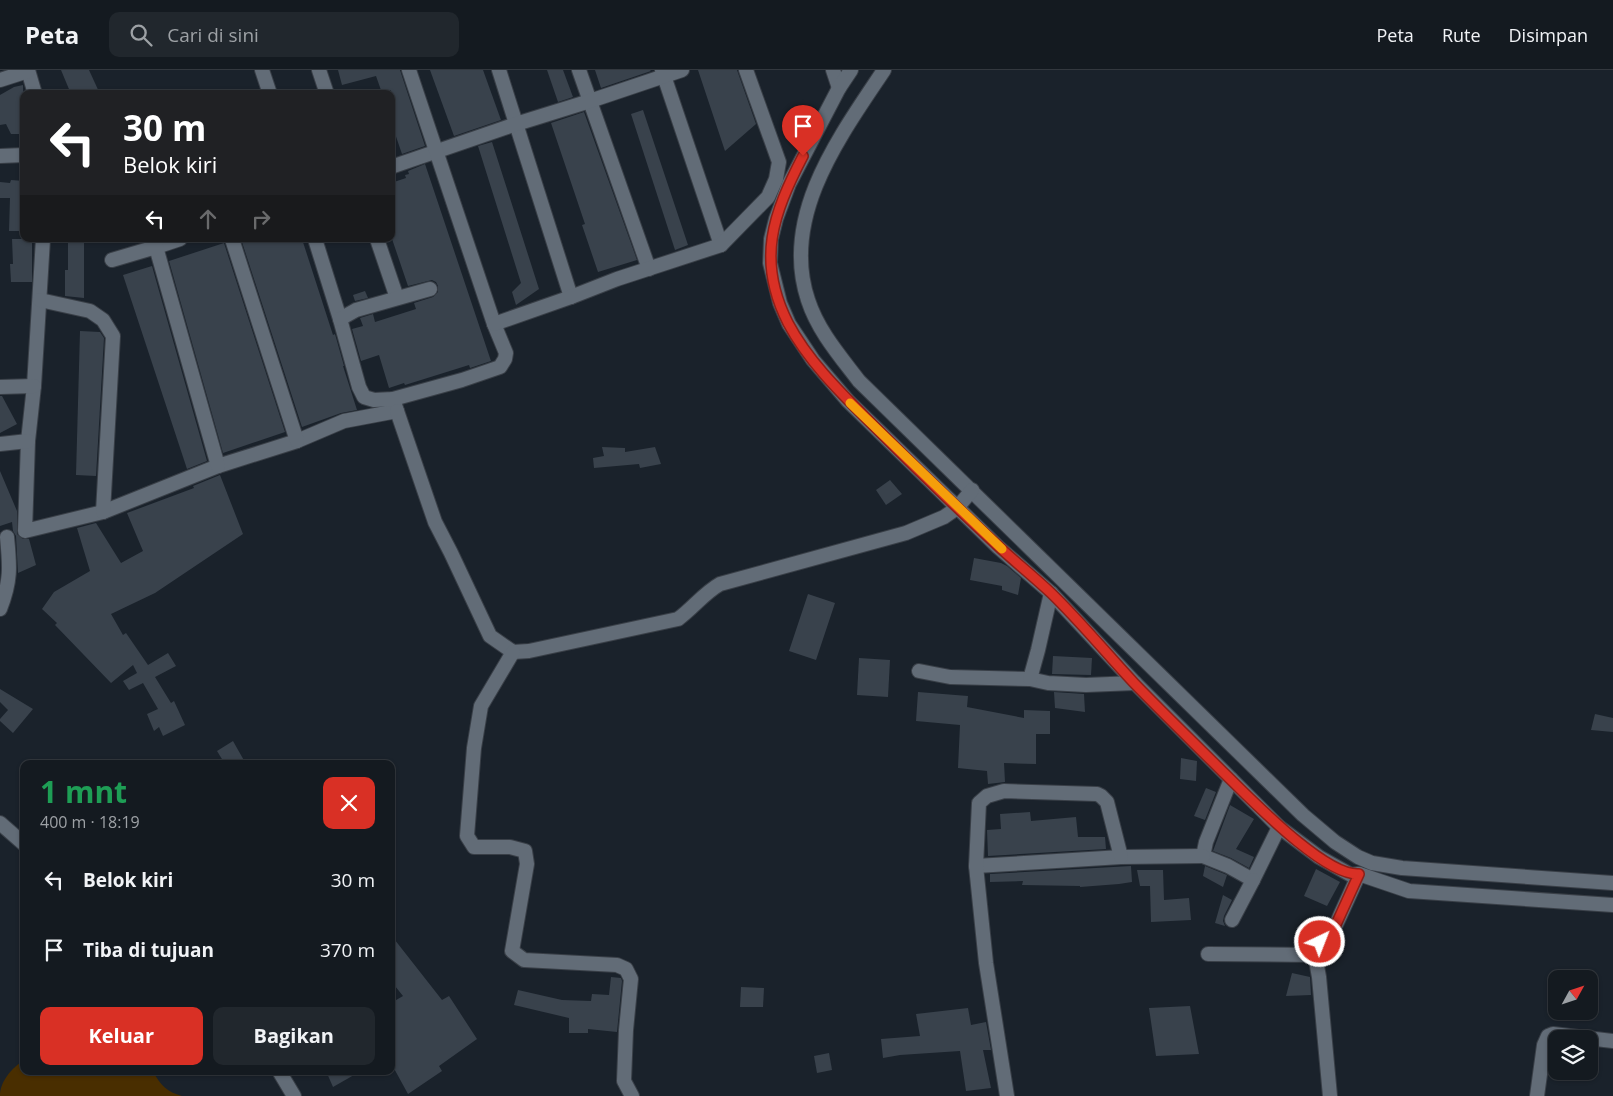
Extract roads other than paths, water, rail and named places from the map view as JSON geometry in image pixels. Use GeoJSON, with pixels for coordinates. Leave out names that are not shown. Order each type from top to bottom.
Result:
{"type":"FeatureCollection","features":[{"type":"Feature","properties":{"kind":"street"},"geometry":{"type":"LineString","coordinates":[[0,80],[28,70],[34,90]]}},
{"type":"Feature","properties":{"kind":"street"},"geometry":{"type":"LineString","coordinates":[[262,70],[269,90]]}},
{"type":"Feature","properties":{"kind":"street"},"geometry":{"type":"LineString","coordinates":[[319,70],[326,90]]}},
{"type":"Feature","properties":{"kind":"street"},"geometry":{"type":"LineString","coordinates":[[0,609],[7,591],[10,568],[4,537],[103,512],[218,466],[297,441],[344,421],[395,405],[500,367],[506,353],[494,324],[409,70]]}},
{"type":"Feature","properties":{"kind":"street"},"geometry":{"type":"LineString","coordinates":[[499,70],[571,298]]}},
{"type":"Feature","properties":{"kind":"street"},"geometry":{"type":"LineString","coordinates":[[579,70],[649,268]]}},
{"type":"Feature","properties":{"kind":"street"},"geometry":{"type":"LineString","coordinates":[[395,166],[590,101],[663,73],[682,70]]}},
{"type":"Feature","properties":{"kind":"street"},"geometry":{"type":"LineString","coordinates":[[494,324],[721,244],[768,197],[776,179],[779,162],[746,70]]}},
{"type":"Feature","properties":{"kind":"street"},"geometry":{"type":"LineString","coordinates":[[833,70],[839,88]]}},
{"type":"Feature","properties":{"kind":"street"},"geometry":{"type":"LineString","coordinates":[[851,70],[839,88],[789,184],[776,219],[771,239],[770,255],[773,280],[789,324],[813,360],[848,400],[998,546],[1051,593],[1135,683],[1279,827],[1319,857],[1351,875],[1359,874],[1409,891],[1583,892],[1613,883]]}},
{"type":"Feature","properties":{"kind":"street"},"geometry":{"type":"LineString","coordinates":[[884,70],[845,128],[813,192],[806,213],[800,260],[808,300],[816,318],[828,340],[859,381],[1297,809],[1346,851],[1372,863],[1384,866],[1583,892],[1613,906]]}},
{"type":"Feature","properties":{"kind":"street"},"geometry":{"type":"LineString","coordinates":[[663,73],[721,244]]}},
{"type":"Feature","properties":{"kind":"street"},"geometry":{"type":"LineString","coordinates":[[0,156],[20,155]]}},
{"type":"Feature","properties":{"kind":"street"},"geometry":{"type":"LineString","coordinates":[[25,531],[28,441],[34,386],[44,242]]}},
{"type":"Feature","properties":{"kind":"street"},"geometry":{"type":"LineString","coordinates":[[233,242],[297,441]]}},
{"type":"Feature","properties":{"kind":"street"},"geometry":{"type":"LineString","coordinates":[[316,242],[359,387],[364,397],[395,405]]}},
{"type":"Feature","properties":{"kind":"street"},"geometry":{"type":"LineString","coordinates":[[378,242],[397,298]]}},
{"type":"Feature","properties":{"kind":"street"},"geometry":{"type":"LineString","coordinates":[[112,260],[154,243],[218,466]]}},
{"type":"Feature","properties":{"kind":"street"},"geometry":{"type":"LineString","coordinates":[[340,319],[356,310],[430,289]]}},
{"type":"Feature","properties":{"kind":"street"},"geometry":{"type":"LineString","coordinates":[[40,300],[90,311],[103,320],[113,336],[103,512]]}},
{"type":"Feature","properties":{"kind":"street"},"geometry":{"type":"LineString","coordinates":[[0,386],[34,386]]}},
{"type":"Feature","properties":{"kind":"street"},"geometry":{"type":"LineString","coordinates":[[395,405],[435,522],[490,636],[513,652],[529,651],[678,619],[690,610],[707,591],[720,584],[906,533],[944,517],[958,507],[972,491]]}},
{"type":"Feature","properties":{"kind":"street"},"geometry":{"type":"LineString","coordinates":[[0,444],[28,441]]}},
{"type":"Feature","properties":{"kind":"street"},"geometry":{"type":"LineString","coordinates":[[1030,680],[1051,593]]}},
{"type":"Feature","properties":{"kind":"street"},"geometry":{"type":"LineString","coordinates":[[513,652],[481,706],[474,748],[467,836],[474,846],[510,847],[525,851],[527,864],[512,951],[524,960],[617,965],[626,969],[631,979],[624,1081],[632,1096]]}},
{"type":"Feature","properties":{"kind":"street"},"geometry":{"type":"LineString","coordinates":[[919,672],[950,677],[1030,680],[1086,685],[1135,683]]}},
{"type":"Feature","properties":{"kind":"street"},"geometry":{"type":"LineString","coordinates":[[1203,856],[1206,842],[1231,779]]}},
{"type":"Feature","properties":{"kind":"street"},"geometry":{"type":"LineString","coordinates":[[1007,1096],[986,963],[976,866],[978,803],[988,796],[1004,791],[1097,794],[1106,802],[1121,857]]}},
{"type":"Feature","properties":{"kind":"street"},"geometry":{"type":"LineString","coordinates":[[0,823],[20,840]]}},
{"type":"Feature","properties":{"kind":"street"},"geometry":{"type":"LineString","coordinates":[[1232,920],[1279,827]]}},
{"type":"Feature","properties":{"kind":"street"},"geometry":{"type":"LineString","coordinates":[[976,866],[1121,857],[1203,856],[1228,866],[1252,880]]}},
{"type":"Feature","properties":{"kind":"street"},"geometry":{"type":"LineString","coordinates":[[1330,1096],[1319,977],[1315,955],[1320,942],[1334,929],[1359,874]]}},
{"type":"Feature","properties":{"kind":"street"},"geometry":{"type":"LineString","coordinates":[[1208,954],[1315,955]]}},
{"type":"Feature","properties":{"kind":"street"},"geometry":{"type":"LineString","coordinates":[[1537,1096],[1544,1045],[1548,1036],[1554,1034],[1613,1041]]}},
{"type":"Feature","properties":{"kind":"street"},"geometry":{"type":"LineString","coordinates":[[281,1075],[294,1096]]}}]}
